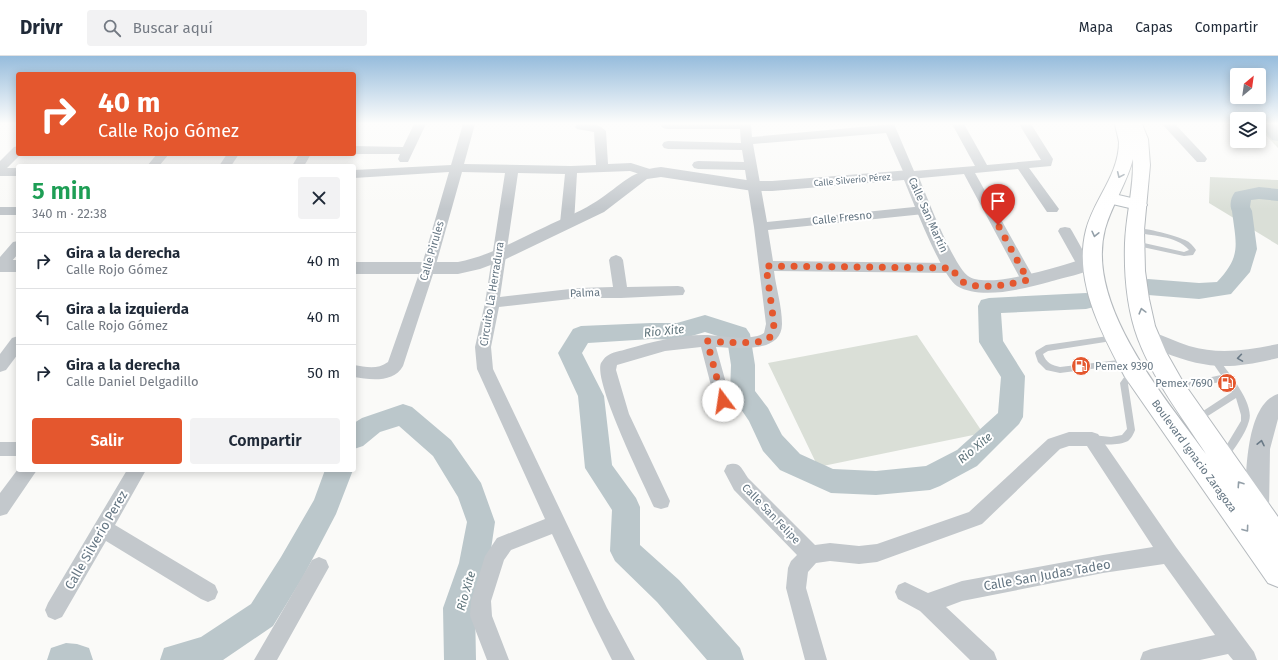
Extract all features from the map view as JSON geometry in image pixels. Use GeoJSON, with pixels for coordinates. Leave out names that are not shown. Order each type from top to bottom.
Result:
{"type":"FeatureCollection","features":[{"type":"Feature","properties":{"kind":"main road","name":"Boulevard Ignacio Zaragoza"},"geometry":{"type":"LineString","coordinates":[[1127,152],[1124,165],[1096,229],[1089,264],[1098,291],[1115,338],[1130,367],[1278,574]]}},
{"type":"Feature","properties":{"kind":"main road","name":"Boulevard Ignacio Zaragoza"},"geometry":{"type":"LineString","coordinates":[[1142,152],[1135,236],[1135,272],[1139,299],[1149,338],[1161,365],[1175,388],[1278,538]]}},
{"type":"Feature","properties":{"kind":"main road"},"geometry":{"type":"LineString","coordinates":[[1110,198],[1138,205]]}},
{"type":"Feature","properties":{"kind":"street"},"geometry":{"type":"LineString","coordinates":[[0,168],[16,152]]}},
{"type":"Feature","properties":{"kind":"street"},"geometry":{"type":"LineString","coordinates":[[397,171],[407,152]]}},
{"type":"Feature","properties":{"kind":"street","name":"Calle Pirules"},"geometry":{"type":"LineString","coordinates":[[356,371],[374,374],[387,372],[395,366],[428,268],[461,152]]}},
{"type":"Feature","properties":{"kind":"street"},"geometry":{"type":"LineString","coordinates":[[601,152],[602,167]]}},
{"type":"Feature","properties":{"kind":"street"},"geometry":{"type":"LineString","coordinates":[[661,501],[620,414],[608,365],[611,360],[617,358],[668,345],[696,340],[754,342],[768,339],[773,332],[774,324],[766,266],[748,152]]}},
{"type":"Feature","properties":{"kind":"street","name":"Calle San Martín"},"geometry":{"type":"LineString","coordinates":[[900,152],[924,210],[957,277],[963,282],[972,285],[994,286],[1028,280]]}},
{"type":"Feature","properties":{"kind":"street"},"geometry":{"type":"LineString","coordinates":[[974,152],[982,167]]}},
{"type":"Feature","properties":{"kind":"street","name":"Calle Silverio Pérez"},"geometry":{"type":"LineString","coordinates":[[649,173],[672,172],[753,186],[772,186],[910,175],[982,167],[1047,163],[1047,159],[1043,152]]}},
{"type":"Feature","properties":{"kind":"street"},"geometry":{"type":"LineString","coordinates":[[1195,152],[1201,159]]}},
{"type":"Feature","properties":{"kind":"street"},"geometry":{"type":"LineString","coordinates":[[155,164],[161,156]]}},
{"type":"Feature","properties":{"kind":"street"},"geometry":{"type":"LineString","coordinates":[[1021,165],[1052,209]]}},
{"type":"Feature","properties":{"kind":"street"},"geometry":{"type":"LineString","coordinates":[[698,166],[750,166]]}},
{"type":"Feature","properties":{"kind":"street"},"geometry":{"type":"LineString","coordinates":[[356,174],[456,168],[571,170],[602,167],[631,167],[649,173]]}},
{"type":"Feature","properties":{"kind":"street"},"geometry":{"type":"LineString","coordinates":[[967,169],[1028,280],[1089,264],[1065,231]]}},
{"type":"Feature","properties":{"kind":"street","name":"Circuito La Herradura"},"geometry":{"type":"LineString","coordinates":[[512,170],[484,347],[485,369],[600,615],[624,660]]}},
{"type":"Feature","properties":{"kind":"street"},"geometry":{"type":"LineString","coordinates":[[568,223],[571,170]]}},
{"type":"Feature","properties":{"kind":"street"},"geometry":{"type":"LineString","coordinates":[[0,172],[16,172]]}},
{"type":"Feature","properties":{"kind":"street"},"geometry":{"type":"LineString","coordinates":[[356,268],[458,268],[474,265],[498,256],[598,208],[649,173]]}},
{"type":"Feature","properties":{"kind":"street","name":"Calle Fresno"},"geometry":{"type":"LineString","coordinates":[[760,227],[924,210]]}},
{"type":"Feature","properties":{"kind":"street"},"geometry":{"type":"LineString","coordinates":[[0,211],[16,211]]}},
{"type":"Feature","properties":{"kind":"street"},"geometry":{"type":"LineString","coordinates":[[0,266],[16,248]]}},
{"type":"Feature","properties":{"kind":"street"},"geometry":{"type":"LineString","coordinates":[[616,260],[621,293]]}},
{"type":"Feature","properties":{"kind":"street"},"geometry":{"type":"LineString","coordinates":[[0,266],[16,266]]}},
{"type":"Feature","properties":{"kind":"street"},"geometry":{"type":"LineString","coordinates":[[766,266],[952,268]]}},
{"type":"Feature","properties":{"kind":"street","name":"Palma"},"geometry":{"type":"LineString","coordinates":[[492,303],[579,293],[678,291]]}},
{"type":"Feature","properties":{"kind":"street"},"geometry":{"type":"LineString","coordinates":[[1149,338],[1176,350],[1195,356],[1214,359],[1234,359],[1278,351]]}},
{"type":"Feature","properties":{"kind":"street"},"geometry":{"type":"LineString","coordinates":[[707,341],[723,401]]}},
{"type":"Feature","properties":{"kind":"street"},"geometry":{"type":"LineString","coordinates":[[0,366],[16,345]]}},
{"type":"Feature","properties":{"kind":"street"},"geometry":{"type":"LineString","coordinates":[[1258,510],[1259,449],[1266,420],[1278,402]]}},
{"type":"Feature","properties":{"kind":"street"},"geometry":{"type":"LineString","coordinates":[[816,660],[796,588],[798,568],[811,555],[830,552],[859,555],[877,553],[960,525],[975,518],[1054,444],[1069,439],[1092,439],[1169,554],[1246,660]]}},
{"type":"Feature","properties":{"kind":"street"},"geometry":{"type":"LineString","coordinates":[[0,449],[16,449]]}},
{"type":"Feature","properties":{"kind":"street","name":"Calle San Felipe"},"geometry":{"type":"LineString","coordinates":[[733,471],[741,484],[811,555]]}},
{"type":"Feature","properties":{"kind":"street"},"geometry":{"type":"LineString","coordinates":[[0,508],[27,472]]}},
{"type":"Feature","properties":{"kind":"street","name":"Calle Silverio Perez"},"geometry":{"type":"LineString","coordinates":[[55,610],[136,472]]}},
{"type":"Feature","properties":{"kind":"street"},"geometry":{"type":"LineString","coordinates":[[498,660],[481,616],[482,600],[495,556],[504,544],[558,523]]}},
{"type":"Feature","properties":{"kind":"street"},"geometry":{"type":"LineString","coordinates":[[103,528],[208,592]]}},
{"type":"Feature","properties":{"kind":"street","name":"Calle San Judas Tadeo"},"geometry":{"type":"LineString","coordinates":[[927,604],[962,591],[1103,564],[1169,554]]}},
{"type":"Feature","properties":{"kind":"street"},"geometry":{"type":"LineString","coordinates":[[264,660],[319,567]]}},
{"type":"Feature","properties":{"kind":"street"},"geometry":{"type":"LineString","coordinates":[[905,592],[927,604],[986,660]]}},
{"type":"Feature","properties":{"kind":"street"},"geometry":{"type":"LineString","coordinates":[[1150,660],[1232,642]]}},
{"type":"Feature","properties":{"kind":"lane"},"geometry":{"type":"LineString","coordinates":[[1135,236],[1181,240],[1189,244],[1193,250],[1191,253],[1184,254],[1135,236]]}},
{"type":"Feature","properties":{"kind":"lane"},"geometry":{"type":"LineString","coordinates":[[1092,439],[1111,441],[1125,438],[1131,430],[1124,383],[1130,367],[1060,370],[1049,368],[1041,360],[1040,353],[1046,348],[1115,338]]}},
{"type":"Feature","properties":{"kind":"lane"},"geometry":{"type":"LineString","coordinates":[[1214,359],[1227,377],[1244,409],[1245,420],[1223,458]]}},
{"type":"Feature","properties":{"kind":"lane"},"geometry":{"type":"LineString","coordinates":[[1175,388],[1227,377]]}},
{"type":"Feature","properties":{"kind":"lane"},"geometry":{"type":"LineString","coordinates":[[1196,419],[1236,393]]}},
{"type":"Feature","properties":{"kind":"shaded area"},"geometry":{"type":"Polygon","coordinates":[[[1210,177],[1278,180],[1278,245],[1209,203],[1210,177]]]}},
{"type":"Feature","properties":{"kind":"shaded area"},"geometry":{"type":"Polygon","coordinates":[[[917,335],[983,433],[818,467],[768,363],[917,335]]]}},
{"type":"Feature","properties":{"kind":"waterway","name":"Rio Xite"},"geometry":{"type":"LineString","coordinates":[[1148,287],[1199,291],[1223,289],[1239,272],[1247,249],[1242,211],[1240,207],[1242,196],[1259,193],[1278,195]]}},
{"type":"Feature","properties":{"kind":"waterway","name":"Rio Xite"},"geometry":{"type":"LineString","coordinates":[[728,660],[668,591],[625,551],[626,507],[599,468],[591,396],[570,353],[581,335],[651,331],[678,332],[705,323],[738,334],[743,365],[743,393],[759,415],[772,443],[790,462],[831,481],[876,483],[930,478],[967,458],[1010,417],[1013,376],[991,342],[989,306],[1086,301]]}},
{"type":"Feature","properties":{"kind":"waterway","name":"Rio Xite"},"geometry":{"type":"LineString","coordinates":[[356,436],[371,425],[403,414],[442,448],[471,492],[481,522],[474,563],[459,608],[460,660]]}},
{"type":"Feature","properties":{"kind":"waterway","name":"Rio Xite"},"geometry":{"type":"LineString","coordinates":[[176,660],[208,651],[262,615],[292,567],[326,505],[338,472]]}},
{"type":"Feature","properties":{"kind":"waterway","name":"Rio Xite"},"geometry":{"type":"LineString","coordinates":[[63,660],[77,660]]}},
{"type":"Feature","properties":{"kind":"place","name":"Pemex 9390"},"geometry":{"type":"Point","coordinates":[1081,366]}},
{"type":"Feature","properties":{"kind":"place","name":"Pemex 7690"},"geometry":{"type":"Point","coordinates":[1227,383]}},
{"type":"Feature","properties":{"kind":"route"},"geometry":{"type":"LineString","coordinates":[[723,401],[707,341],[754,342],[768,339],[773,332],[774,324],[766,266],[952,268],[957,277],[963,282],[972,285],[994,286],[1028,280],[998,225]]}}]}
